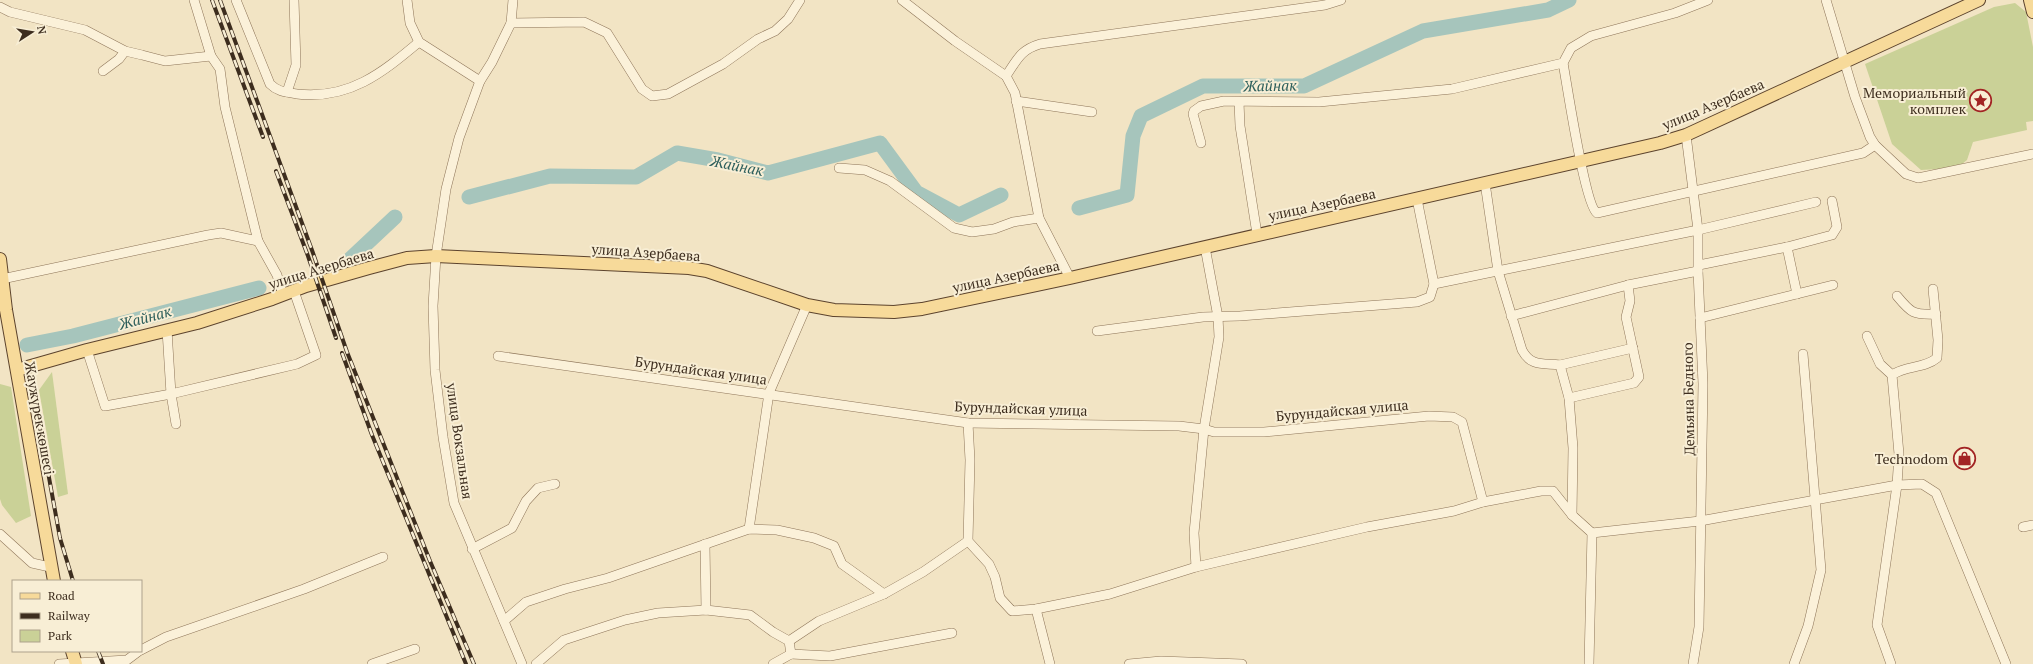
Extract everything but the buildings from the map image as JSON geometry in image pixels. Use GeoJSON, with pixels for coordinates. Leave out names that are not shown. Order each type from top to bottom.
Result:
{"type":"FeatureCollection","features":[{"type":"Feature","properties":{"kind":"main road","name":"улица Азербаева"},"geometry":{"type":"LineString","coordinates":[[17,370],[87,350],[197,323],[289,293],[408,258],[436,256],[689,268],[707,271],[806,305],[834,310],[894,312],[922,309],[1070,278],[1660,143],[1686,135],[1979,0]]}},
{"type":"Feature","properties":{"kind":"main road"},"geometry":{"type":"LineString","coordinates":[[2030,0],[2033,12]]}},
{"type":"Feature","properties":{"kind":"main road","name":"Жаужүрек көшесі"},"geometry":{"type":"LineString","coordinates":[[0,259],[17,370],[50,567],[54,580]]}},
{"type":"Feature","properties":{"kind":"street"},"geometry":{"type":"LineString","coordinates":[[87,350],[105,406],[171,394],[297,364],[316,355],[289,293],[258,241],[225,106],[220,69],[211,56],[194,0]]}},
{"type":"Feature","properties":{"kind":"street"},"geometry":{"type":"LineString","coordinates":[[236,0],[270,84],[276,90],[314,96],[345,91],[362,84],[387,69],[419,42]]}},
{"type":"Feature","properties":{"kind":"street"},"geometry":{"type":"LineString","coordinates":[[287,92],[296,65],[294,0]]}},
{"type":"Feature","properties":{"kind":"street"},"geometry":{"type":"LineString","coordinates":[[407,0],[410,23],[419,42],[480,81]]}},
{"type":"Feature","properties":{"kind":"street"},"geometry":{"type":"LineString","coordinates":[[513,0],[511,23],[584,22],[607,33],[642,89],[652,96],[668,94],[724,64],[758,39],[775,30],[788,18],[800,0]]}},
{"type":"Feature","properties":{"kind":"street"},"geometry":{"type":"LineString","coordinates":[[902,0],[955,41],[1006,76],[1011,84],[1016,101],[1039,218],[1070,278]]}},
{"type":"Feature","properties":{"kind":"street"},"geometry":{"type":"LineString","coordinates":[[1006,76],[1021,53],[1029,47],[1040,44],[1341,0]]}},
{"type":"Feature","properties":{"kind":"street"},"geometry":{"type":"LineString","coordinates":[[1708,0],[1675,13],[1591,36],[1571,48],[1563,63],[1580,161],[1592,207],[1597,213],[1863,153],[1875,145]]}},
{"type":"Feature","properties":{"kind":"street"},"geometry":{"type":"LineString","coordinates":[[1826,0],[1864,125],[1875,145],[1906,174],[1918,178],[2033,154]]}},
{"type":"Feature","properties":{"kind":"street"},"geometry":{"type":"LineString","coordinates":[[0,7],[10,12],[85,30],[126,51],[165,61],[211,56]]}},
{"type":"Feature","properties":{"kind":"street","name":"улица Вокзальная"},"geometry":{"type":"LineString","coordinates":[[511,23],[492,62],[480,81],[459,138],[446,189],[436,256],[433,306],[435,370],[443,437],[454,503],[472,549],[522,664]]}},
{"type":"Feature","properties":{"kind":"street"},"geometry":{"type":"LineString","coordinates":[[103,71],[126,51]]}},
{"type":"Feature","properties":{"kind":"street"},"geometry":{"type":"LineString","coordinates":[[1201,143],[1193,114],[1194,111],[1200,106],[1224,102],[1319,102],[1452,89],[1563,63]]}},
{"type":"Feature","properties":{"kind":"street"},"geometry":{"type":"LineString","coordinates":[[1016,101],[1092,112]]}},
{"type":"Feature","properties":{"kind":"street"},"geometry":{"type":"LineString","coordinates":[[1239,102],[1240,126],[1257,234]]}},
{"type":"Feature","properties":{"kind":"street","name":"Демьяна Бедного"},"geometry":{"type":"LineString","coordinates":[[1686,135],[1698,230],[1703,392],[1699,627],[1693,664]]}},
{"type":"Feature","properties":{"kind":"street"},"geometry":{"type":"LineString","coordinates":[[839,168],[865,170],[884,178],[954,228],[972,232],[994,229],[1013,222],[1039,218]]}},
{"type":"Feature","properties":{"kind":"street"},"geometry":{"type":"LineString","coordinates":[[1485,183],[1498,271],[1511,316],[1526,358],[1533,363],[1560,365],[1633,348]]}},
{"type":"Feature","properties":{"kind":"street"},"geometry":{"type":"LineString","coordinates":[[1097,331],[1203,318],[1417,302],[1430,297],[1434,284],[1417,199]]}},
{"type":"Feature","properties":{"kind":"street"},"geometry":{"type":"LineString","coordinates":[[1511,316],[1628,285],[1832,235],[1837,227],[1832,201]]}},
{"type":"Feature","properties":{"kind":"street"},"geometry":{"type":"LineString","coordinates":[[1434,284],[1698,230],[1816,202]]}},
{"type":"Feature","properties":{"kind":"street"},"geometry":{"type":"LineString","coordinates":[[2,279],[208,235],[221,234],[258,241]]}},
{"type":"Feature","properties":{"kind":"street"},"geometry":{"type":"LineString","coordinates":[[1196,567],[1194,533],[1204,428],[1219,337],[1218,317],[1205,247]]}},
{"type":"Feature","properties":{"kind":"street"},"geometry":{"type":"LineString","coordinates":[[1787,247],[1797,294]]}},
{"type":"Feature","properties":{"kind":"street"},"geometry":{"type":"LineString","coordinates":[[1569,398],[1634,382],[1639,377],[1626,317],[1630,301],[1628,285]]}},
{"type":"Feature","properties":{"kind":"street"},"geometry":{"type":"LineString","coordinates":[[1700,318],[1833,285]]}},
{"type":"Feature","properties":{"kind":"street"},"geometry":{"type":"LineString","coordinates":[[1892,375],[1898,370],[1930,364],[1937,358],[1936,314],[1933,289]]}},
{"type":"Feature","properties":{"kind":"street"},"geometry":{"type":"LineString","coordinates":[[1897,296],[1909,310],[1915,314],[1936,314]]}},
{"type":"Feature","properties":{"kind":"street"},"geometry":{"type":"LineString","coordinates":[[749,529],[768,393],[806,305]]}},
{"type":"Feature","properties":{"kind":"street"},"geometry":{"type":"LineString","coordinates":[[166,330],[171,394],[176,424]]}},
{"type":"Feature","properties":{"kind":"street"},"geometry":{"type":"LineString","coordinates":[[1867,336],[1880,364],[1892,375],[1898,434],[1899,454],[1897,485],[1877,625],[1891,664]]}},
{"type":"Feature","properties":{"kind":"street"},"geometry":{"type":"LineString","coordinates":[[1794,664],[1808,626],[1821,570],[1803,354]]}},
{"type":"Feature","properties":{"kind":"street","name":"Бурундайская улица"},"geometry":{"type":"LineString","coordinates":[[498,356],[768,393],[968,423],[1171,426],[1204,428],[1214,432],[1264,432],[1429,416],[1453,417],[1462,422],[1483,502]]}},
{"type":"Feature","properties":{"kind":"street"},"geometry":{"type":"LineString","coordinates":[[1560,365],[1569,398],[1573,448],[1572,515]]}},
{"type":"Feature","properties":{"kind":"street"},"geometry":{"type":"LineString","coordinates":[[968,423],[970,460],[968,541],[989,564],[995,577],[1000,598],[1012,611],[1110,594],[1196,567],[1367,527],[1454,511],[1483,502],[1541,491],[1553,491],[1572,515],[1592,533],[1700,521],[1897,485],[1922,484],[1936,493],[2006,664]]}},
{"type":"Feature","properties":{"kind":"street"},"geometry":{"type":"LineString","coordinates":[[472,549],[512,528],[526,500],[538,488],[555,484]]}},
{"type":"Feature","properties":{"kind":"street"},"geometry":{"type":"LineString","coordinates":[[2023,527],[2033,525]]}},
{"type":"Feature","properties":{"kind":"street"},"geometry":{"type":"LineString","coordinates":[[504,621],[526,602],[565,589],[608,578],[749,529],[777,530],[814,538],[834,546],[842,564],[884,594]]}},
{"type":"Feature","properties":{"kind":"street"},"geometry":{"type":"LineString","coordinates":[[1589,664],[1592,533]]}},
{"type":"Feature","properties":{"kind":"street"},"geometry":{"type":"LineString","coordinates":[[0,534],[32,564],[50,567]]}},
{"type":"Feature","properties":{"kind":"street"},"geometry":{"type":"LineString","coordinates":[[789,641],[819,621],[884,594],[924,572],[968,541]]}},
{"type":"Feature","properties":{"kind":"street"},"geometry":{"type":"LineString","coordinates":[[705,544],[706,610]]}},
{"type":"Feature","properties":{"kind":"street"},"geometry":{"type":"LineString","coordinates":[[142,649],[166,637],[304,589],[382,557]]}},
{"type":"Feature","properties":{"kind":"street"},"geometry":{"type":"LineString","coordinates":[[1036,608],[1050,664]]}},
{"type":"Feature","properties":{"kind":"street"},"geometry":{"type":"LineString","coordinates":[[536,664],[564,640],[587,631],[625,620],[658,613],[706,610],[750,615],[773,632],[789,641]]}},
{"type":"Feature","properties":{"kind":"street"},"geometry":{"type":"LineString","coordinates":[[773,664],[791,654],[830,656],[952,634]]}},
{"type":"Feature","properties":{"kind":"street"},"geometry":{"type":"LineString","coordinates":[[789,641],[791,654]]}},
{"type":"Feature","properties":{"kind":"street"},"geometry":{"type":"LineString","coordinates":[[372,664],[415,648]]}},
{"type":"Feature","properties":{"kind":"street"},"geometry":{"type":"LineString","coordinates":[[59,664],[75,659],[130,662],[138,652]]}},
{"type":"Feature","properties":{"kind":"street"},"geometry":{"type":"LineString","coordinates":[[1129,664],[1161,661],[1242,664]]}},
{"type":"Feature","properties":{"kind":"green space"},"geometry":{"type":"Polygon","coordinates":[[[2015,3],[2026,12],[2033,47],[2033,121],[2026,122],[2027,130],[1973,142],[1967,160],[1957,168],[1921,170],[1892,144],[1865,64],[1994,7],[2015,3]]]}},
{"type":"Feature","properties":{"kind":"green space"},"geometry":{"type":"Polygon","coordinates":[[[52,372],[68,494],[58,497],[39,390],[52,372]]]}},
{"type":"Feature","properties":{"kind":"green space"},"geometry":{"type":"Polygon","coordinates":[[[0,384],[11,387],[31,516],[16,523],[2,505],[0,499],[0,384]]]}},
{"type":"Feature","properties":{"kind":"waterway","name":"Жайнак"},"geometry":{"type":"LineString","coordinates":[[1079,208],[1127,195],[1133,136],[1141,116],[1203,86],[1304,86],[1423,31],[1548,10],[1569,0]]}},
{"type":"Feature","properties":{"kind":"waterway","name":"Жайнак"},"geometry":{"type":"LineString","coordinates":[[469,197],[550,176],[636,177],[677,153],[718,160],[768,173],[880,143],[916,192],[959,215],[1001,195]]}},
{"type":"Feature","properties":{"kind":"waterway","name":"Жайнак"},"geometry":{"type":"LineString","coordinates":[[347,262],[395,217]]}},
{"type":"Feature","properties":{"kind":"waterway","name":"Жайнак"},"geometry":{"type":"LineString","coordinates":[[27,345],[73,336],[259,288]]}},
{"type":"Feature","properties":{"kind":"railway"},"geometry":{"type":"LineString","coordinates":[[212,0],[263,137]]}},
{"type":"Feature","properties":{"kind":"railway"},"geometry":{"type":"LineString","coordinates":[[220,0],[313,253],[347,352],[430,561],[474,664]]}},
{"type":"Feature","properties":{"kind":"railway"},"geometry":{"type":"LineString","coordinates":[[276,171],[308,256],[336,338]]}},
{"type":"Feature","properties":{"kind":"railway"},"geometry":{"type":"LineString","coordinates":[[342,353],[372,435],[466,664]]}},
{"type":"Feature","properties":{"kind":"railway"},"geometry":{"type":"LineString","coordinates":[[36,406],[60,538],[73,580]]}},
{"type":"Feature","properties":{"kind":"railway"},"geometry":{"type":"LineString","coordinates":[[98,652],[103,664]]}},
{"type":"Feature","properties":{"kind":"place","name":"Мемориальный комплек"},"geometry":{"type":"Point","coordinates":[1981,100]}},
{"type":"Feature","properties":{"kind":"place","name":"Technodom"},"geometry":{"type":"Point","coordinates":[1964,458]}}]}
